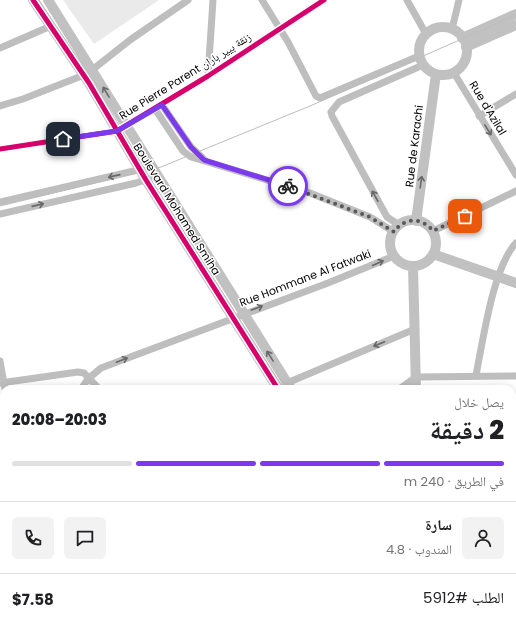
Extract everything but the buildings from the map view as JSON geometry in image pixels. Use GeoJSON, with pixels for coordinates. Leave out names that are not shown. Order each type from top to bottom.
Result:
{"type":"FeatureCollection","features":[{"type":"Feature","properties":{"kind":"street","name":"Boulevard Mohamed Smiha"},"geometry":{"type":"LineString","coordinates":[[33,0],[127,126],[288,385]]}},
{"type":"Feature","properties":{"kind":"street","name":"Boulevard Mohamed Smiha"},"geometry":{"type":"LineString","coordinates":[[48,0],[88,72],[117,131],[275,385]]}},
{"type":"Feature","properties":{"kind":"street"},"geometry":{"type":"LineString","coordinates":[[0,106],[24,99],[88,72],[130,40],[188,0]]}},
{"type":"Feature","properties":{"kind":"street"},"geometry":{"type":"LineString","coordinates":[[208,76],[213,0]]}},
{"type":"Feature","properties":{"kind":"street"},"geometry":{"type":"LineString","coordinates":[[262,0],[280,28],[316,96],[320,98],[421,61]]}},
{"type":"Feature","properties":{"kind":"street","name":"Rue Pierre Parent زنقة بيير باران"},"geometry":{"type":"LineString","coordinates":[[0,149],[117,131],[208,76],[324,0]]}},
{"type":"Feature","properties":{"kind":"street"},"geometry":{"type":"LineString","coordinates":[[407,0],[426,34]]}},
{"type":"Feature","properties":{"kind":"street"},"geometry":{"type":"LineString","coordinates":[[452,29],[459,0]]}},
{"type":"Feature","properties":{"kind":"street"},"geometry":{"type":"LineString","coordinates":[[464,43],[516,14]]}},
{"type":"Feature","properties":{"kind":"street"},"geometry":{"type":"LineString","coordinates":[[464,43],[516,25]]}},
{"type":"Feature","properties":{"kind":"street"},"geometry":{"type":"LineString","coordinates":[[0,48],[51,26]]}},
{"type":"Feature","properties":{"kind":"street"},"geometry":{"type":"LineString","coordinates":[[438,28],[452,29],[464,43],[464,62],[454,73],[436,74],[421,61],[420,44],[426,34],[438,28]]}},
{"type":"Feature","properties":{"kind":"street"},"geometry":{"type":"LineString","coordinates":[[397,228],[387,217],[332,116],[333,108],[338,102],[421,61]]}},
{"type":"Feature","properties":{"kind":"street","name":"Rue d'Azilal"},"geometry":{"type":"LineString","coordinates":[[454,73],[516,175]]}},
{"type":"Feature","properties":{"kind":"street","name":"Rue de Karachi"},"geometry":{"type":"LineString","coordinates":[[416,220],[436,74]]}},
{"type":"Feature","properties":{"kind":"street"},"geometry":{"type":"LineString","coordinates":[[479,116],[516,94]]}},
{"type":"Feature","properties":{"kind":"street"},"geometry":{"type":"LineString","coordinates":[[162,105],[191,147],[204,160]]}},
{"type":"Feature","properties":{"kind":"street"},"geometry":{"type":"LineString","coordinates":[[155,109],[186,154],[310,193],[397,228]]}},
{"type":"Feature","properties":{"kind":"street"},"geometry":{"type":"LineString","coordinates":[[0,202],[141,170],[151,166]]}},
{"type":"Feature","properties":{"kind":"street"},"geometry":{"type":"LineString","coordinates":[[0,214],[146,180],[157,176]]}},
{"type":"Feature","properties":{"kind":"street"},"geometry":{"type":"LineString","coordinates":[[433,231],[516,191]]}},
{"type":"Feature","properties":{"kind":"street"},"geometry":{"type":"LineString","coordinates":[[416,220],[427,225],[433,231],[436,244],[433,254],[424,264],[413,266],[404,264],[394,256],[390,244],[397,228],[407,221],[416,220]]}},
{"type":"Feature","properties":{"kind":"street"},"geometry":{"type":"LineString","coordinates":[[476,375],[498,277],[510,251],[516,243]]}},
{"type":"Feature","properties":{"kind":"street"},"geometry":{"type":"LineString","coordinates":[[433,254],[516,283]]}},
{"type":"Feature","properties":{"kind":"street","name":"Rue Hommane Al Fatwaki"},"geometry":{"type":"LineString","coordinates":[[84,385],[88,379],[101,368],[243,313],[328,283],[394,256]]}},
{"type":"Feature","properties":{"kind":"street"},"geometry":{"type":"LineString","coordinates":[[413,266],[416,385]]}},
{"type":"Feature","properties":{"kind":"street"},"geometry":{"type":"LineString","coordinates":[[291,385],[415,329]]}},
{"type":"Feature","properties":{"kind":"street"},"geometry":{"type":"LineString","coordinates":[[0,361],[3,385],[78,372],[84,374],[95,385]]}},
{"type":"Feature","properties":{"kind":"street"},"geometry":{"type":"LineString","coordinates":[[405,385],[416,377],[476,375],[516,376]]}},
{"type":"Feature","properties":{"kind":"shaded area"},"geometry":{"type":"Polygon","coordinates":[[[63,0],[159,0],[94,44],[63,0]]]}},
{"type":"Feature","properties":{"kind":"tram line"},"geometry":{"type":"LineString","coordinates":[[39,0],[87,73],[145,171],[281,385]]}},
{"type":"Feature","properties":{"kind":"tram line"},"geometry":{"type":"LineString","coordinates":[[0,206],[161,167],[310,106],[516,15]]}},
{"type":"Feature","properties":{"kind":"cycle path"},"geometry":{"type":"LineString","coordinates":[[33,0],[89,83],[146,180],[275,385]]}},
{"type":"Feature","properties":{"kind":"cycle path"},"geometry":{"type":"LineString","coordinates":[[0,149],[117,131],[208,76],[324,0]]}},
{"type":"Feature","properties":{"kind":"way so far"},"geometry":{"type":"LineString","coordinates":[[288,186],[310,193],[370,217],[394,232],[397,227],[407,221],[413,220],[425,223],[433,231],[465,216]]}},
{"type":"Feature","properties":{"kind":"route"},"geometry":{"type":"LineString","coordinates":[[63,139],[117,131],[162,105],[191,147],[204,160],[288,186]]}}]}
